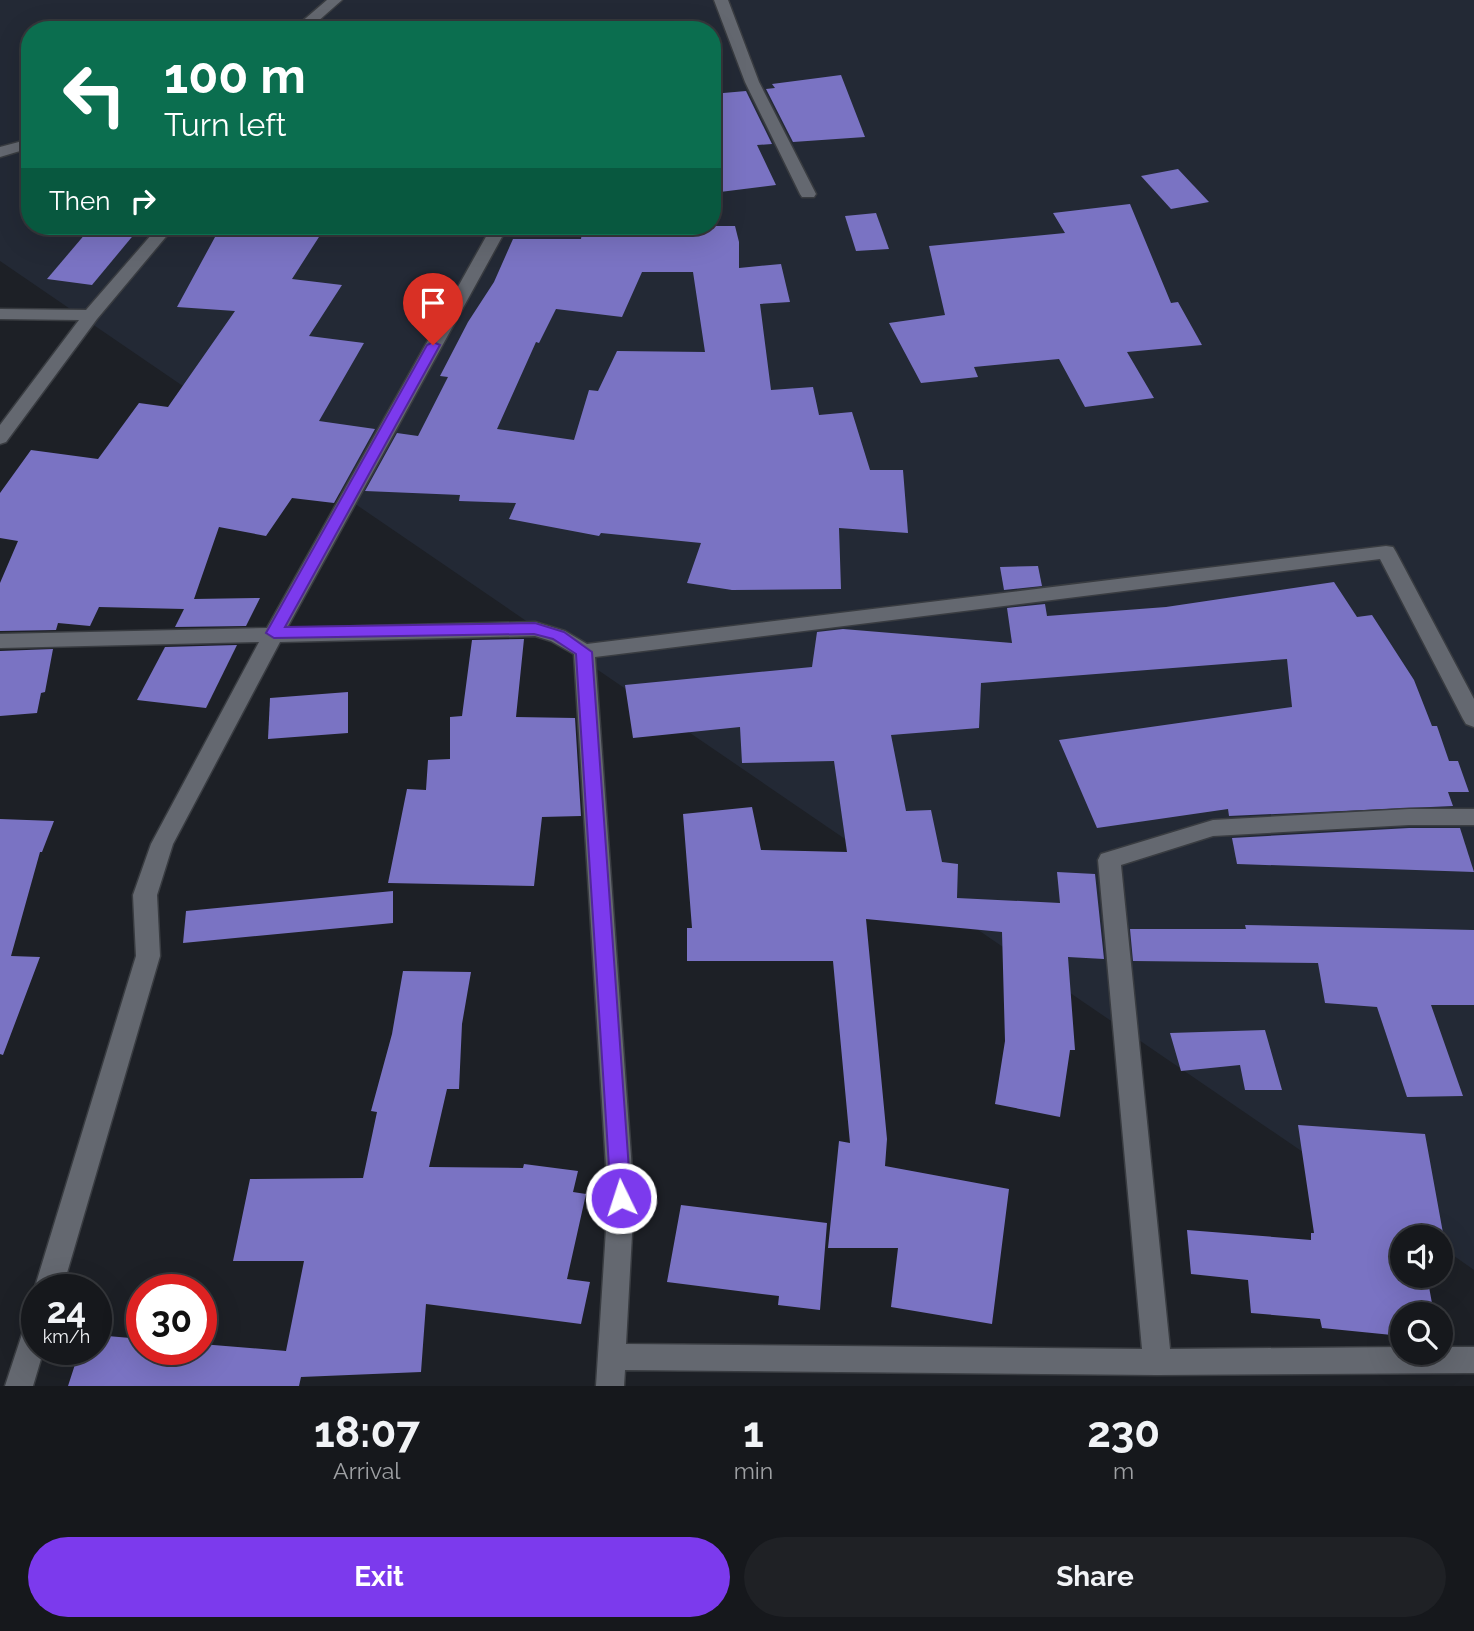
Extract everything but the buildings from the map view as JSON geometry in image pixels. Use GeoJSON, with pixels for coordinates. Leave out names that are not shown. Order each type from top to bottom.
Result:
{"type":"FeatureCollection","features":[{"type":"Feature","properties":{"kind":"street"},"geometry":{"type":"LineString","coordinates":[[310,21],[335,0]]}},
{"type":"Feature","properties":{"kind":"street"},"geometry":{"type":"LineString","coordinates":[[721,0],[752,82],[808,194]]}},
{"type":"Feature","properties":{"kind":"street"},"geometry":{"type":"LineString","coordinates":[[0,152],[21,146]]}},
{"type":"Feature","properties":{"kind":"street"},"geometry":{"type":"LineString","coordinates":[[0,438],[91,314],[159,235]]}},
{"type":"Feature","properties":{"kind":"street"},"geometry":{"type":"LineString","coordinates":[[53,1274],[148,956],[145,895],[162,844],[274,633],[495,235]]}},
{"type":"Feature","properties":{"kind":"street"},"geometry":{"type":"LineString","coordinates":[[0,314],[91,314]]}},
{"type":"Feature","properties":{"kind":"street"},"geometry":{"type":"LineString","coordinates":[[0,641],[535,629],[558,636],[584,652],[1387,552],[1474,719]]}},
{"type":"Feature","properties":{"kind":"street"},"geometry":{"type":"LineString","coordinates":[[584,652],[621,1198],[610,1386]]}},
{"type":"Feature","properties":{"kind":"street"},"geometry":{"type":"LineString","coordinates":[[1157,1362],[1109,860],[1213,828],[1409,817],[1474,817]]}},
{"type":"Feature","properties":{"kind":"street"},"geometry":{"type":"LineString","coordinates":[[612,1357],[1157,1362],[1474,1360]]}},
{"type":"Feature","properties":{"kind":"street"},"geometry":{"type":"LineString","coordinates":[[19,1386],[26,1365]]}},
{"type":"Feature","properties":{"kind":"shaded area"},"geometry":{"type":"Polygon","coordinates":[[[0,0],[1474,0],[1474,1270],[1453,1255],[1453,1225],[1409,1225],[0,261],[0,0]]]}},
{"type":"Feature","properties":{"kind":"route"},"geometry":{"type":"LineString","coordinates":[[433,345],[274,633],[535,629],[558,636],[584,652],[621,1198]]}}]}
